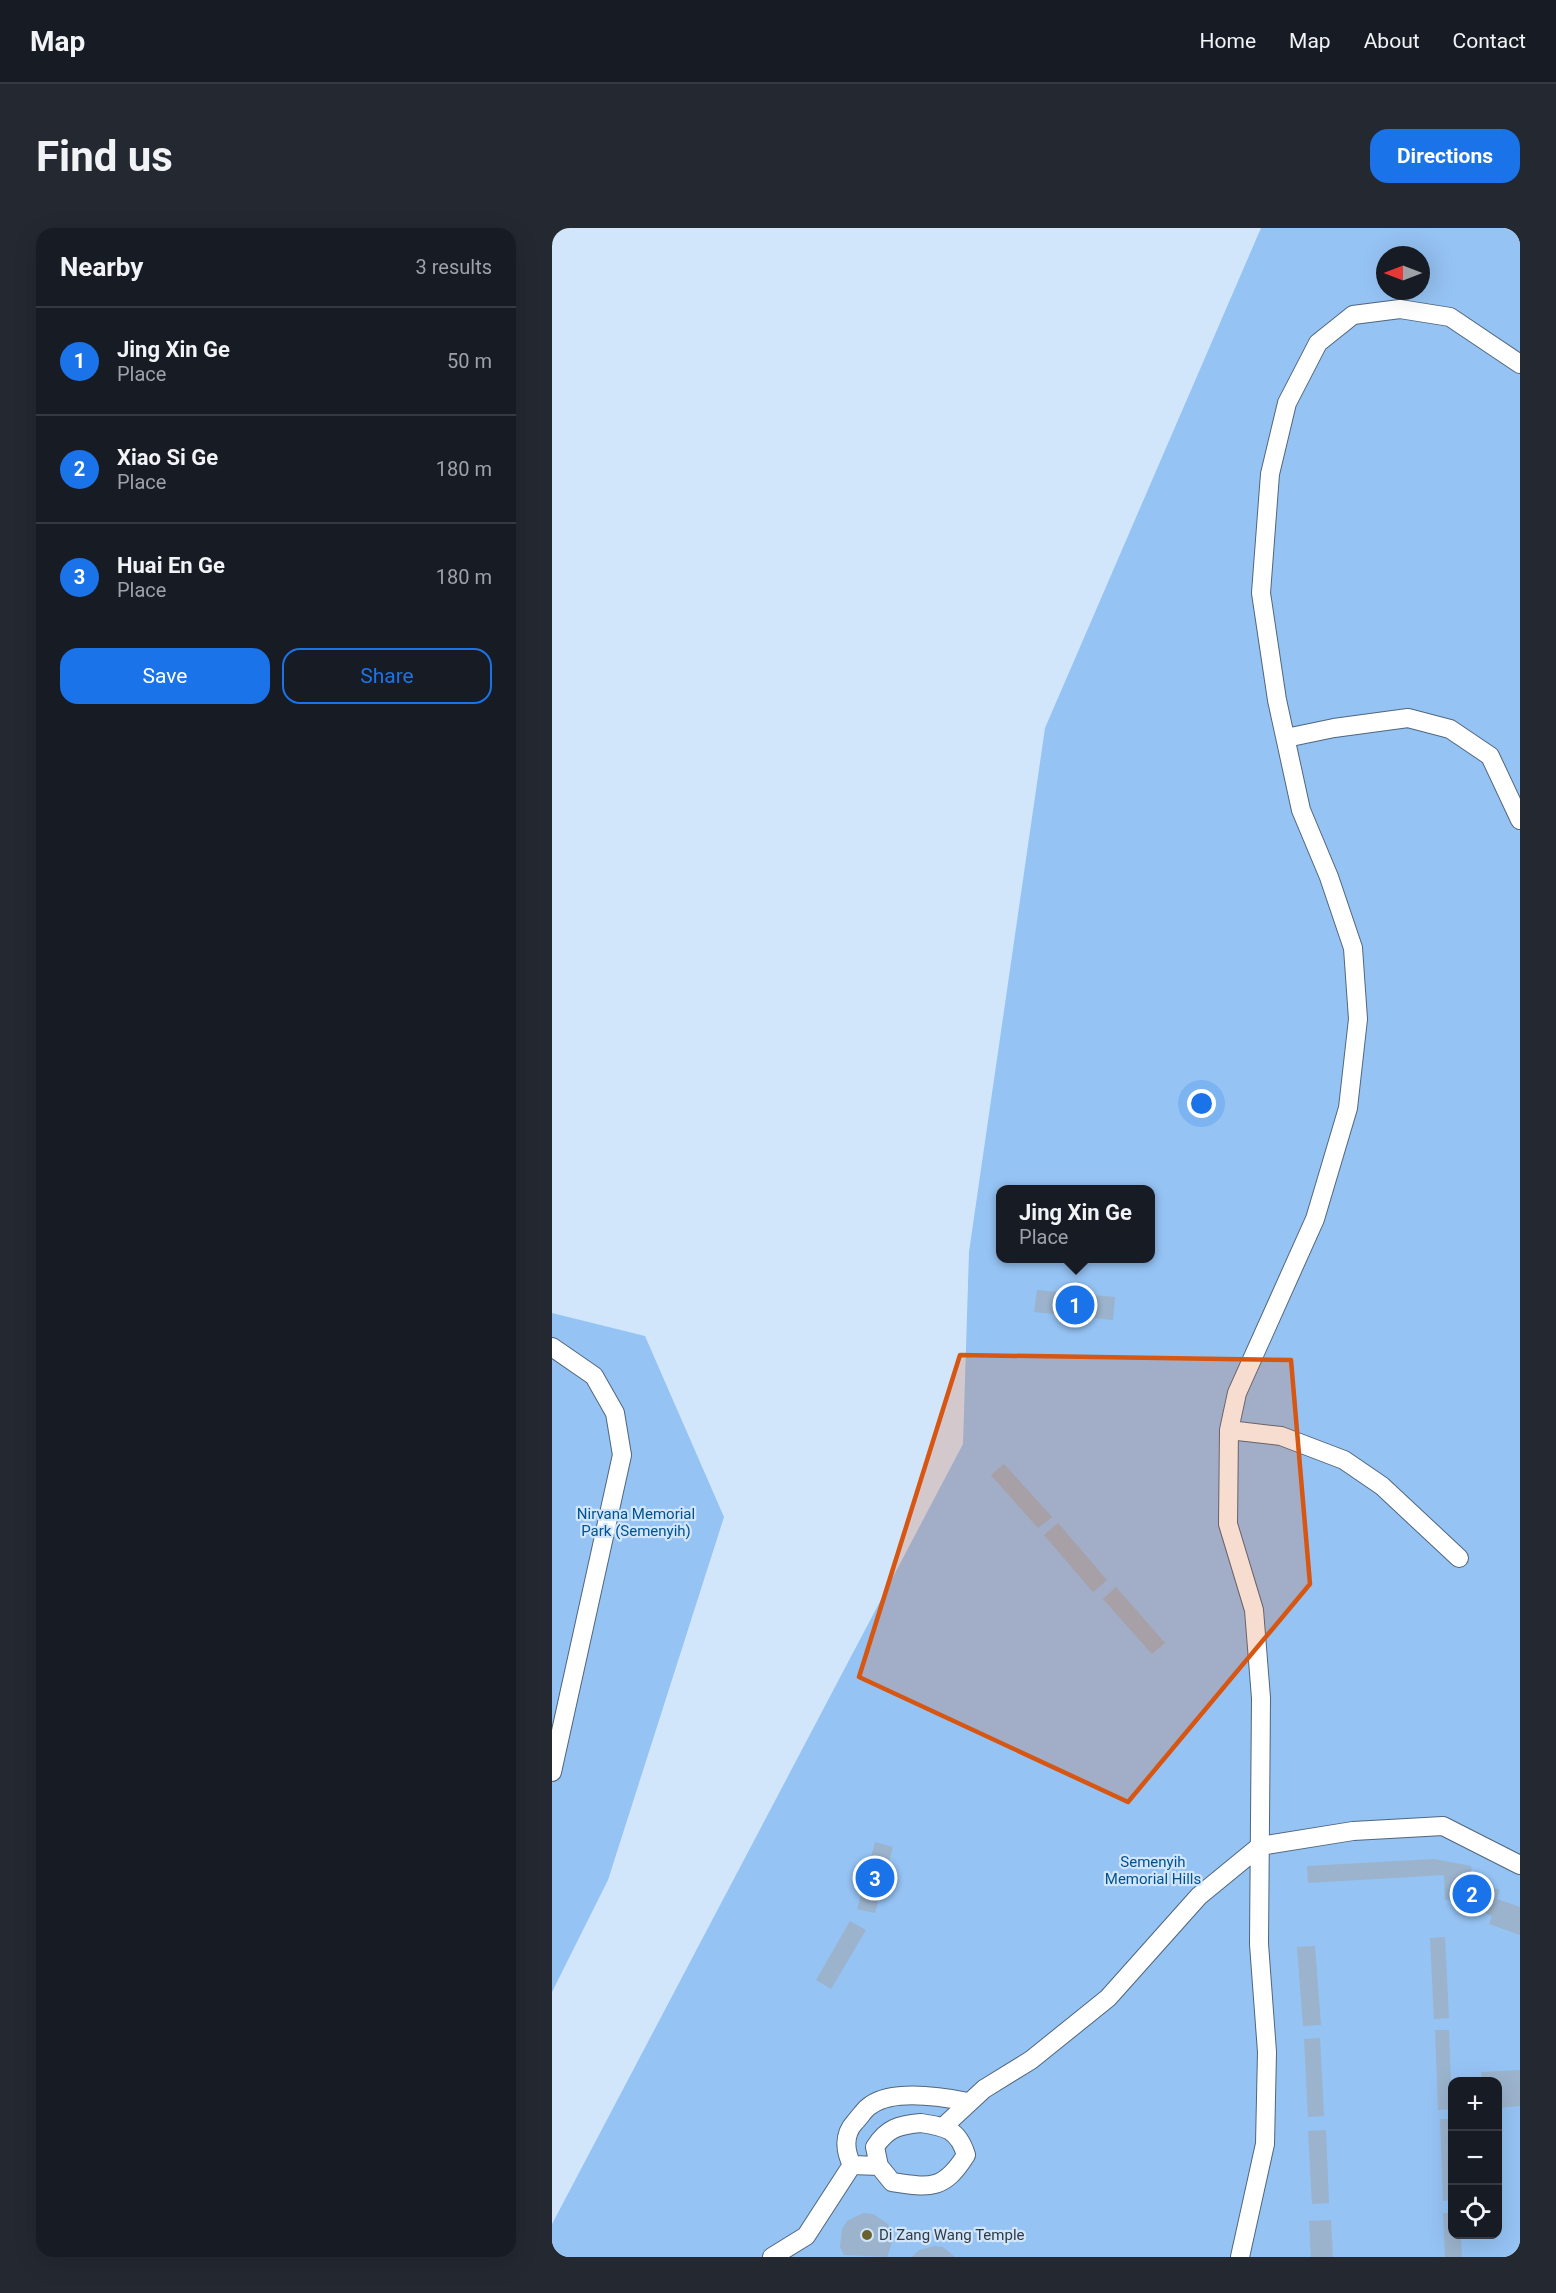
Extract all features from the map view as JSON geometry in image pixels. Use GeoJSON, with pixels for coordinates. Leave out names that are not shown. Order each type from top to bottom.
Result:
{"type":"FeatureCollection","features":[{"type":"Feature","properties":{"kind":"lane"},"geometry":{"type":"LineString","coordinates":[[1240,2257],[1265,2144],[1267,2052],[1259,1944],[1261,1698],[1254,1610],[1228,1524],[1229,1430],[1237,1393],[1315,1219],[1348,1108],[1358,1019],[1353,948],[1329,877],[1301,810],[1261,593],[1270,474],[1287,403],[1317,343],[1353,315],[1400,309],[1450,316],[1520,364]]}},
{"type":"Feature","properties":{"kind":"lane"},"geometry":{"type":"LineString","coordinates":[[1286,738],[1334,728],[1408,718],[1450,729],[1490,756],[1520,820]]}},
{"type":"Feature","properties":{"kind":"lane"},"geometry":{"type":"LineString","coordinates":[[552,1347],[594,1376],[615,1413],[622,1455],[552,1772]]}},
{"type":"Feature","properties":{"kind":"lane"},"geometry":{"type":"LineString","coordinates":[[1229,1430],[1281,1436],[1344,1460],[1382,1486],[1459,1558]]}},
{"type":"Feature","properties":{"kind":"lane"},"geometry":{"type":"LineString","coordinates":[[943,2127],[984,2089],[1031,2060],[1108,1998],[1199,1896],[1260,1846],[1353,1831],[1443,1826],[1520,1865]]}},
{"type":"Feature","properties":{"kind":"lane"},"geometry":{"type":"LineString","coordinates":[[852,2165],[845,2151],[849,2128],[871,2104],[898,2097],[931,2095],[968,2102]]}},
{"type":"Feature","properties":{"kind":"lane"},"geometry":{"type":"LineString","coordinates":[[921,2122],[943,2127],[960,2138],[966,2155],[953,2175],[936,2186],[892,2182],[879,2166],[875,2147],[884,2132],[902,2125],[921,2122]]}},
{"type":"Feature","properties":{"kind":"lane"},"geometry":{"type":"LineString","coordinates":[[852,2165],[879,2166]]}},
{"type":"Feature","properties":{"kind":"lane"},"geometry":{"type":"LineString","coordinates":[[772,2257],[806,2236],[852,2165]]}},
{"type":"Feature","properties":{"kind":"highlighted area"},"geometry":{"type":"Polygon","coordinates":[[[960,1355],[1291,1360],[1310,1584],[1128,1802],[859,1677],[960,1355]]]}},
{"type":"Feature","properties":{"kind":"green space","name":"Semenyih Memorial Hills"},"geometry":{"type":"Polygon","coordinates":[[[1261,228],[1520,228],[1520,2257],[552,2257],[552,2224],[963,1444],[969,1252],[1045,728],[1261,228]]]}},
{"type":"Feature","properties":{"kind":"green space","name":"Nirvana Memorial Park (Semenyih)"},"geometry":{"type":"Polygon","coordinates":[[[552,1313],[645,1336],[724,1517],[608,1880],[552,1992],[552,1313]]]}},
{"type":"Feature","properties":{"kind":"building"},"geometry":{"type":"Polygon","coordinates":[[[1037,1290],[1115,1297],[1113,1320],[1034,1312],[1037,1290]]]}},
{"type":"Feature","properties":{"kind":"building"},"geometry":{"type":"Polygon","coordinates":[[[1004,1464],[1052,1517],[1038,1528],[991,1475],[1004,1464]]]}},
{"type":"Feature","properties":{"kind":"building"},"geometry":{"type":"Polygon","coordinates":[[[1058,1523],[1107,1580],[1093,1592],[1044,1535],[1058,1523]]]}},
{"type":"Feature","properties":{"kind":"building"},"geometry":{"type":"Polygon","coordinates":[[[1116,1587],[1165,1643],[1152,1654],[1103,1599],[1116,1587]]]}},
{"type":"Feature","properties":{"kind":"building"},"geometry":{"type":"Polygon","coordinates":[[[875,1842],[893,1847],[875,1913],[857,1909],[875,1842]]]}},
{"type":"Feature","properties":{"kind":"building"},"geometry":{"type":"Polygon","coordinates":[[[1434,1859],[1471,1866],[1473,1880],[1500,1890],[1497,1899],[1520,1907],[1520,1935],[1489,1924],[1492,1916],[1467,1906],[1470,1898],[1445,1900],[1444,1875],[1308,1883],[1307,1866],[1434,1859]]]}},
{"type":"Feature","properties":{"kind":"building"},"geometry":{"type":"Polygon","coordinates":[[[850,1921],[866,1930],[831,1989],[816,1980],[850,1921]]]}},
{"type":"Feature","properties":{"kind":"building"},"geometry":{"type":"Polygon","coordinates":[[[1445,1937],[1449,2018],[1434,2019],[1430,1938],[1445,1937]]]}},
{"type":"Feature","properties":{"kind":"building"},"geometry":{"type":"Polygon","coordinates":[[[1315,1946],[1321,2025],[1303,2026],[1297,1947],[1315,1946]]]}},
{"type":"Feature","properties":{"kind":"building"},"geometry":{"type":"Polygon","coordinates":[[[1435,2030],[1449,2030],[1451,2077],[1448,2077],[1448,2109],[1438,2110],[1435,2030]]]}},
{"type":"Feature","properties":{"kind":"building"},"geometry":{"type":"Polygon","coordinates":[[[1320,2038],[1324,2116],[1308,2117],[1304,2039],[1320,2038]]]}},
{"type":"Feature","properties":{"kind":"building"},"geometry":{"type":"Polygon","coordinates":[[[1520,2070],[1520,2106],[1502,2108],[1502,2077],[1482,2077],[1481,2072],[1520,2070]]]}},
{"type":"Feature","properties":{"kind":"building"},"geometry":{"type":"Polygon","coordinates":[[[1440,2119],[1448,2119],[1448,2200],[1443,2201],[1440,2119]]]}},
{"type":"Feature","properties":{"kind":"building"},"geometry":{"type":"Polygon","coordinates":[[[1326,2130],[1329,2203],[1312,2204],[1308,2131],[1326,2130]]]}},
{"type":"Feature","properties":{"kind":"building","name":"Di Zang Wang Temple"},"geometry":{"type":"Polygon","coordinates":[[[863,2213],[873,2214],[888,2224],[893,2240],[887,2257],[844,2255],[840,2247],[842,2229],[847,2221],[863,2213]]]}},
{"type":"Feature","properties":{"kind":"building"},"geometry":{"type":"Polygon","coordinates":[[[1443,2213],[1448,2213],[1448,2239],[1461,2239],[1462,2257],[1445,2257],[1443,2213]]]}},
{"type":"Feature","properties":{"kind":"building"},"geometry":{"type":"Polygon","coordinates":[[[1331,2220],[1333,2257],[1311,2257],[1309,2221],[1331,2220]]]}},
{"type":"Feature","properties":{"kind":"building","name":"Di Zang Wang Temple"},"geometry":{"type":"Polygon","coordinates":[[[935,2246],[943,2247],[955,2257],[912,2257],[919,2250],[935,2246]]]}},
{"type":"Feature","properties":{"kind":"place","name":"Jing Xin Ge"},"geometry":{"type":"Point","coordinates":[1075,1305]}},
{"type":"Feature","properties":{"kind":"place","name":"Huai En Ge"},"geometry":{"type":"Point","coordinates":[875,1878]}},
{"type":"Feature","properties":{"kind":"place","name":"Xiao Si Ge"},"geometry":{"type":"Point","coordinates":[1472,1894]}},
{"type":"Feature","properties":{"kind":"place","name":"Di Zang Wang Temple"},"geometry":{"type":"Point","coordinates":[867,2235]}}]}
